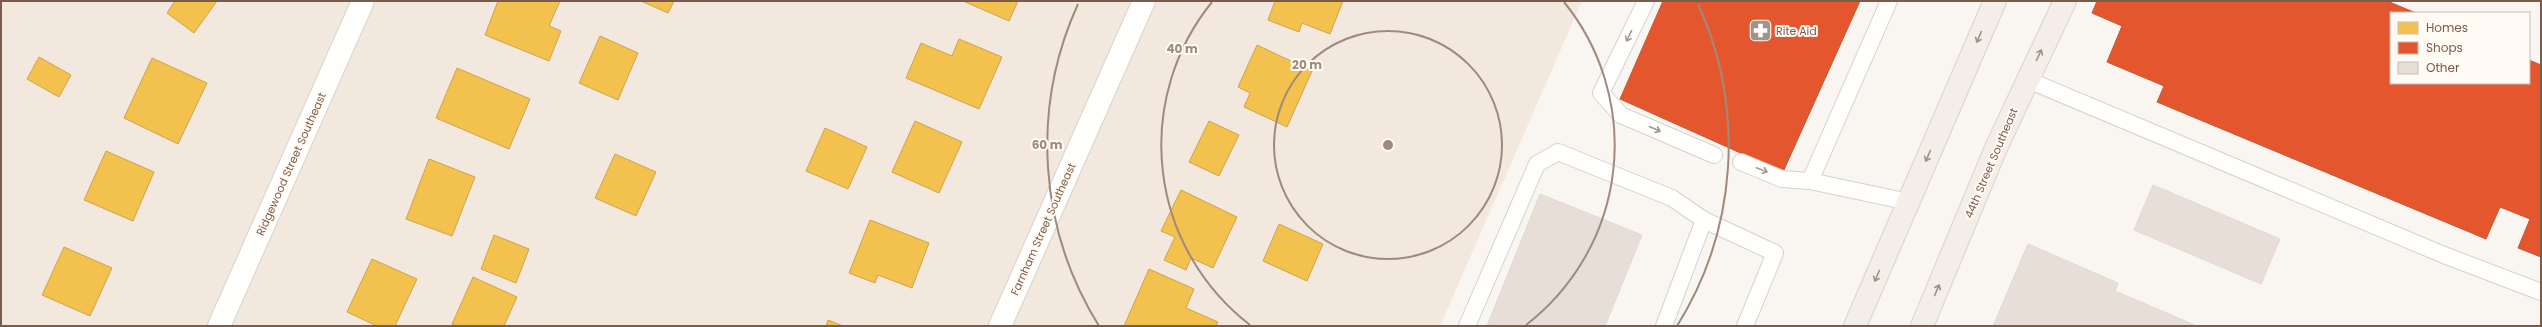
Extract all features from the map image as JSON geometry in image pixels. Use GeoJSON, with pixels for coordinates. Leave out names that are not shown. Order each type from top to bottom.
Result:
{"type":"FeatureCollection","features":[{"type":"Feature","properties":{"kind":"main road"},"geometry":{"type":"LineString","coordinates":[[1855,326],[1995,1]]}},
{"type":"Feature","properties":{"kind":"main road","name":"44th Street Southeast"},"geometry":{"type":"LineString","coordinates":[[1922,326],[1996,148],[2065,1]]}},
{"type":"Feature","properties":{"kind":"street","name":"Ridgewood Street Southeast"},"geometry":{"type":"LineString","coordinates":[[219,326],[362,1]]}},
{"type":"Feature","properties":{"kind":"street","name":"Farnham Street Southeast"},"geometry":{"type":"LineString","coordinates":[[1000,326],[1144,1]]}},
{"type":"Feature","properties":{"kind":"lane"},"geometry":{"type":"LineString","coordinates":[[1646,1],[1601,93],[1621,115],[1714,155]]}},
{"type":"Feature","properties":{"kind":"lane"},"geometry":{"type":"LineString","coordinates":[[1810,181],[1889,1]]}},
{"type":"Feature","properties":{"kind":"lane"},"geometry":{"type":"LineString","coordinates":[[2028,80],[2444,255],[2541,292]]}},
{"type":"Feature","properties":{"kind":"lane"},"geometry":{"type":"LineString","coordinates":[[1468,326],[1537,164],[1558,152],[1672,198],[1704,220],[1775,253],[1745,326]]}},
{"type":"Feature","properties":{"kind":"lane"},"geometry":{"type":"LineString","coordinates":[[1741,162],[1782,179],[1810,181],[1909,202]]}},
{"type":"Feature","properties":{"kind":"lane"},"geometry":{"type":"LineString","coordinates":[[1664,326],[1704,220]]}},
{"type":"Feature","properties":{"kind":"shaded area"},"geometry":{"type":"Polygon","coordinates":[[[1,1],[1582,1],[1440,326],[1,326],[1,1]]]}},
{"type":"Feature","properties":{"kind":"building: Homes"},"geometry":{"type":"Polygon","coordinates":[[[175,1],[217,1],[194,33],[167,13],[175,1]]]}},
{"type":"Feature","properties":{"kind":"building: Homes"},"geometry":{"type":"Polygon","coordinates":[[[498,1],[560,1],[549,26],[561,31],[549,61],[485,35],[498,1]]]}},
{"type":"Feature","properties":{"kind":"building: Homes"},"geometry":{"type":"Polygon","coordinates":[[[641,1],[674,1],[668,13],[641,1]]]}},
{"type":"Feature","properties":{"kind":"building: Homes"},"geometry":{"type":"Polygon","coordinates":[[[963,1],[1018,1],[1009,21],[963,1]]]}},
{"type":"Feature","properties":{"kind":"building: Homes"},"geometry":{"type":"Polygon","coordinates":[[[1275,1],[1343,1],[1330,34],[1302,23],[1299,32],[1268,20],[1275,1]]]}},
{"type":"Feature","properties":{"kind":"building: Homes"},"geometry":{"type":"Polygon","coordinates":[[[600,36],[638,53],[618,100],[579,83],[600,36]]]}},
{"type":"Feature","properties":{"kind":"building: Homes"},"geometry":{"type":"Polygon","coordinates":[[[959,39],[1002,57],[979,109],[906,78],[921,43],[952,56],[959,39]]]}},
{"type":"Feature","properties":{"kind":"building: Homes"},"geometry":{"type":"Polygon","coordinates":[[[1257,45],[1312,71],[1287,127],[1244,107],[1250,93],[1238,87],[1257,45]]]}},
{"type":"Feature","properties":{"kind":"building: Homes"},"geometry":{"type":"Polygon","coordinates":[[[39,57],[71,75],[59,97],[27,79],[39,57]]]}},
{"type":"Feature","properties":{"kind":"building: Homes"},"geometry":{"type":"Polygon","coordinates":[[[152,58],[207,83],[178,144],[124,118],[152,58]]]}},
{"type":"Feature","properties":{"kind":"building: Homes"},"geometry":{"type":"Polygon","coordinates":[[[457,68],[530,99],[509,149],[436,118],[457,68]]]}},
{"type":"Feature","properties":{"kind":"building: Homes"},"geometry":{"type":"Polygon","coordinates":[[[915,121],[962,142],[939,193],[892,172],[915,121]]]}},
{"type":"Feature","properties":{"kind":"building: Homes"},"geometry":{"type":"Polygon","coordinates":[[[1209,121],[1239,135],[1219,176],[1189,162],[1209,121]]]}},
{"type":"Feature","properties":{"kind":"building: Homes"},"geometry":{"type":"Polygon","coordinates":[[[825,128],[867,147],[848,189],[806,171],[825,128]]]}},
{"type":"Feature","properties":{"kind":"building: Homes"},"geometry":{"type":"Polygon","coordinates":[[[106,151],[154,172],[133,221],[84,200],[106,151]]]}},
{"type":"Feature","properties":{"kind":"building: Homes"},"geometry":{"type":"Polygon","coordinates":[[[615,154],[656,172],[636,216],[595,198],[615,154]]]}},
{"type":"Feature","properties":{"kind":"building: Homes"},"geometry":{"type":"Polygon","coordinates":[[[429,159],[475,177],[452,236],[406,219],[429,159]]]}},
{"type":"Feature","properties":{"kind":"building: Homes"},"geometry":{"type":"Polygon","coordinates":[[[1181,190],[1237,217],[1213,268],[1191,258],[1186,270],[1164,260],[1175,237],[1161,231],[1181,190]]]}},
{"type":"Feature","properties":{"kind":"building: Homes"},"geometry":{"type":"Polygon","coordinates":[[[870,220],[929,243],[912,288],[878,275],[875,283],[849,273],[870,220]]]}},
{"type":"Feature","properties":{"kind":"building: Homes"},"geometry":{"type":"Polygon","coordinates":[[[1279,224],[1323,244],[1307,281],[1263,261],[1279,224]]]}},
{"type":"Feature","properties":{"kind":"building: Homes"},"geometry":{"type":"Polygon","coordinates":[[[494,235],[529,249],[516,283],[481,269],[494,235]]]}},
{"type":"Feature","properties":{"kind":"building: Homes"},"geometry":{"type":"Polygon","coordinates":[[[64,247],[112,268],[90,316],[42,295],[64,247]]]}},
{"type":"Feature","properties":{"kind":"building: Homes"},"geometry":{"type":"Polygon","coordinates":[[[372,259],[417,279],[395,326],[377,326],[347,312],[372,259]]]}},
{"type":"Feature","properties":{"kind":"building: Homes"},"geometry":{"type":"Polygon","coordinates":[[[1149,269],[1194,289],[1186,308],[1218,322],[1216,326],[1124,326],[1149,269]]]}},
{"type":"Feature","properties":{"kind":"building: Homes"},"geometry":{"type":"Polygon","coordinates":[[[473,277],[517,297],[504,326],[457,326],[452,324],[473,277]]]}},
{"type":"Feature","properties":{"kind":"building: Homes"},"geometry":{"type":"Polygon","coordinates":[[[828,320],[843,326],[826,326],[828,320]]]}},
{"type":"Feature","properties":{"kind":"building: Shops"},"geometry":{"type":"Polygon","coordinates":[[[1663,1],[1860,1],[1783,172],[1620,99],[1663,1]]]}},
{"type":"Feature","properties":{"kind":"building: Shops"},"geometry":{"type":"Polygon","coordinates":[[[2097,1],[2387,1],[2414,12],[2390,12],[2390,84],[2530,84],[2530,60],[2541,65],[2541,257],[2518,248],[2530,219],[2500,207],[2486,239],[2157,102],[2164,86],[2107,62],[2122,26],[2092,13],[2097,1]]]}},
{"type":"Feature","properties":{"kind":"building: Other"},"geometry":{"type":"Polygon","coordinates":[[[2153,185],[2280,239],[2261,284],[2134,230],[2153,185]]]}},
{"type":"Feature","properties":{"kind":"building: Other"},"geometry":{"type":"Polygon","coordinates":[[[1540,194],[1642,235],[1605,326],[1487,326],[1540,194]]]}},
{"type":"Feature","properties":{"kind":"building: Other"},"geometry":{"type":"Polygon","coordinates":[[[2028,244],[2118,283],[2115,291],[2197,326],[1993,326],[2028,244]]]}},
{"type":"Feature","properties":{"kind":"place","name":"Rite Aid"},"geometry":{"type":"Point","coordinates":[1760,31]}}]}
